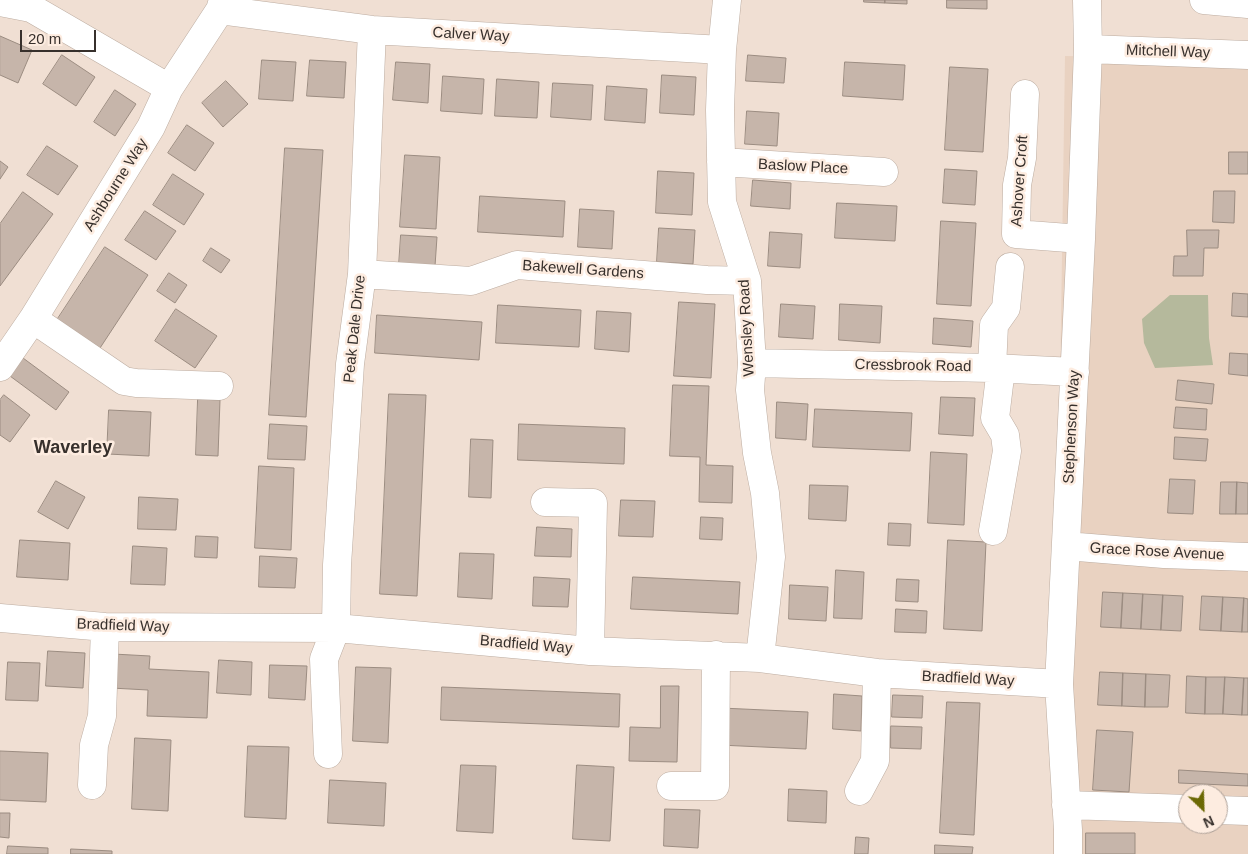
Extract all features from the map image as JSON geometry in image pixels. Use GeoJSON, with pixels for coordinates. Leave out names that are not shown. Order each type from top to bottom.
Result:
{"type":"FeatureCollection","features":[{"type":"Feature","properties":{"kind":"street","name":"Wensley Road"},"geometry":{"type":"LineString","coordinates":[[727,0],[722,50],[720,110],[722,202],[747,281],[752,363],[750,390],[757,453],[765,493],[771,557],[760,658]]}},
{"type":"Feature","properties":{"kind":"street","name":"Stephenson Way"},"geometry":{"type":"LineString","coordinates":[[1068,854],[1059,684],[1081,239],[1088,50],[1087,0]]}},
{"type":"Feature","properties":{"kind":"street"},"geometry":{"type":"LineString","coordinates":[[1204,0],[1248,4]]}},
{"type":"Feature","properties":{"kind":"street"},"geometry":{"type":"LineString","coordinates":[[0,2],[31,8],[169,88]]}},
{"type":"Feature","properties":{"kind":"street","name":"Calver Way"},"geometry":{"type":"LineString","coordinates":[[222,5],[372,30],[722,50]]}},
{"type":"Feature","properties":{"kind":"street","name":"Ashbourne Way"},"geometry":{"type":"LineString","coordinates":[[0,367],[33,319],[151,127],[169,88],[222,5]]}},
{"type":"Feature","properties":{"kind":"street","name":"Peak Dale Drive"},"geometry":{"type":"LineString","coordinates":[[336,628],[337,565],[350,364],[362,274],[372,30]]}},
{"type":"Feature","properties":{"kind":"street","name":"Mitchell Way"},"geometry":{"type":"LineString","coordinates":[[1088,50],[1248,55]]}},
{"type":"Feature","properties":{"kind":"street","name":"Ashover Croft"},"geometry":{"type":"LineString","coordinates":[[1025,94],[1022,158],[1017,185],[1016,234],[1081,239]]}},
{"type":"Feature","properties":{"kind":"street","name":"Baslow Place"},"geometry":{"type":"LineString","coordinates":[[721,162],[884,172]]}},
{"type":"Feature","properties":{"kind":"street","name":"Bakewell Gardens"},"geometry":{"type":"LineString","coordinates":[[362,274],[471,281],[518,265],[707,280],[747,281]]}},
{"type":"Feature","properties":{"kind":"street"},"geometry":{"type":"LineString","coordinates":[[993,531],[1007,451],[1005,435],[995,418],[996,368],[994,325],[1006,308],[1010,267]]}},
{"type":"Feature","properties":{"kind":"street"},"geometry":{"type":"LineString","coordinates":[[33,319],[124,381],[136,384],[219,386]]}},
{"type":"Feature","properties":{"kind":"street","name":"Cressbrook Road"},"geometry":{"type":"LineString","coordinates":[[752,363],[996,368],[1075,372]]}},
{"type":"Feature","properties":{"kind":"street"},"geometry":{"type":"LineString","coordinates":[[544,502],[594,504],[590,650]]}},
{"type":"Feature","properties":{"kind":"street","name":"Grace Rose Avenue"},"geometry":{"type":"LineString","coordinates":[[1066,546],[1164,554],[1248,557]]}},
{"type":"Feature","properties":{"kind":"street","name":"Bradfield Way"},"geometry":{"type":"LineString","coordinates":[[0,618],[105,627],[336,628],[590,650],[760,658],[878,674],[1059,684]]}},
{"type":"Feature","properties":{"kind":"street"},"geometry":{"type":"LineString","coordinates":[[92,785],[94,745],[102,716],[105,627]]}},
{"type":"Feature","properties":{"kind":"street"},"geometry":{"type":"LineString","coordinates":[[328,754],[324,659],[336,628]]}},
{"type":"Feature","properties":{"kind":"street"},"geometry":{"type":"LineString","coordinates":[[671,786],[715,786],[716,655]]}},
{"type":"Feature","properties":{"kind":"street"},"geometry":{"type":"LineString","coordinates":[[859,791],[876,762],[878,674]]}},
{"type":"Feature","properties":{"kind":"street"},"geometry":{"type":"LineString","coordinates":[[1066,805],[1178,809]]}},
{"type":"Feature","properties":{"kind":"street"},"geometry":{"type":"LineString","coordinates":[[1228,811],[1248,812]]}},
{"type":"Feature","properties":{"kind":"shaded area"},"geometry":{"type":"Polygon","coordinates":[[[1065,56],[1248,59],[1248,854],[1053,854],[1065,56]]]}},
{"type":"Feature","properties":{"kind":"green space"},"geometry":{"type":"Polygon","coordinates":[[[1170,295],[1208,295],[1209,338],[1213,365],[1155,368],[1144,343],[1142,319],[1170,295]]]}},
{"type":"Feature","properties":{"kind":"building"},"geometry":{"type":"Polygon","coordinates":[[[864,0],[885,0],[885,3],[864,2],[864,0]]]}},
{"type":"Feature","properties":{"kind":"building"},"geometry":{"type":"Polygon","coordinates":[[[885,0],[907,0],[907,4],[885,3],[885,0]]]}},
{"type":"Feature","properties":{"kind":"building"},"geometry":{"type":"Polygon","coordinates":[[[947,0],[987,0],[987,9],[947,8],[947,0]]]}},
{"type":"Feature","properties":{"kind":"building"},"geometry":{"type":"Polygon","coordinates":[[[0,36],[32,50],[18,83],[0,75],[0,36]]]}},
{"type":"Feature","properties":{"kind":"building"},"geometry":{"type":"Polygon","coordinates":[[[62,55],[95,77],[76,106],[43,84],[62,55]]]}},
{"type":"Feature","properties":{"kind":"building"},"geometry":{"type":"Polygon","coordinates":[[[748,55],[786,58],[784,83],[746,81],[748,55]]]}},
{"type":"Feature","properties":{"kind":"building"},"geometry":{"type":"Polygon","coordinates":[[[262,60],[296,62],[293,101],[259,99],[262,60]]]}},
{"type":"Feature","properties":{"kind":"building"},"geometry":{"type":"Polygon","coordinates":[[[310,60],[346,62],[344,98],[307,96],[310,60]]]}},
{"type":"Feature","properties":{"kind":"building"},"geometry":{"type":"Polygon","coordinates":[[[396,62],[430,64],[428,103],[393,100],[396,62]]]}},
{"type":"Feature","properties":{"kind":"building"},"geometry":{"type":"Polygon","coordinates":[[[845,62],[905,65],[903,100],[843,96],[845,62]]]}},
{"type":"Feature","properties":{"kind":"building"},"geometry":{"type":"Polygon","coordinates":[[[950,67],[988,69],[983,152],[945,150],[950,67]]]}},
{"type":"Feature","properties":{"kind":"building"},"geometry":{"type":"Polygon","coordinates":[[[662,75],[696,77],[694,115],[660,113],[662,75]]]}},
{"type":"Feature","properties":{"kind":"building"},"geometry":{"type":"Polygon","coordinates":[[[443,76],[484,79],[482,114],[441,111],[443,76]]]}},
{"type":"Feature","properties":{"kind":"building"},"geometry":{"type":"Polygon","coordinates":[[[497,79],[539,82],[537,118],[495,116],[497,79]]]}},
{"type":"Feature","properties":{"kind":"building"},"geometry":{"type":"Polygon","coordinates":[[[226,81],[248,104],[223,127],[202,103],[226,81]]]}},
{"type":"Feature","properties":{"kind":"building"},"geometry":{"type":"Polygon","coordinates":[[[553,83],[593,85],[591,120],[551,117],[553,83]]]}},
{"type":"Feature","properties":{"kind":"building"},"geometry":{"type":"Polygon","coordinates":[[[607,86],[647,89],[645,123],[605,120],[607,86]]]}},
{"type":"Feature","properties":{"kind":"building"},"geometry":{"type":"Polygon","coordinates":[[[115,90],[136,104],[115,136],[94,122],[115,90]]]}},
{"type":"Feature","properties":{"kind":"building"},"geometry":{"type":"Polygon","coordinates":[[[747,111],[779,113],[777,146],[745,144],[747,111]]]}},
{"type":"Feature","properties":{"kind":"building"},"geometry":{"type":"Polygon","coordinates":[[[187,125],[214,143],[195,171],[168,153],[187,125]]]}},
{"type":"Feature","properties":{"kind":"building"},"geometry":{"type":"Polygon","coordinates":[[[47,146],[78,166],[58,195],[27,175],[47,146]]]}},
{"type":"Feature","properties":{"kind":"building"},"geometry":{"type":"Polygon","coordinates":[[[285,148],[323,150],[306,417],[269,415],[285,148]]]}},
{"type":"Feature","properties":{"kind":"building"},"geometry":{"type":"Polygon","coordinates":[[[1229,152],[1248,152],[1248,174],[1229,174],[1229,152]]]}},
{"type":"Feature","properties":{"kind":"building"},"geometry":{"type":"Polygon","coordinates":[[[405,155],[440,157],[436,229],[400,227],[405,155]]]}},
{"type":"Feature","properties":{"kind":"building"},"geometry":{"type":"Polygon","coordinates":[[[0,161],[8,167],[0,179],[0,161]]]}},
{"type":"Feature","properties":{"kind":"building"},"geometry":{"type":"Polygon","coordinates":[[[945,169],[977,171],[975,205],[943,203],[945,169]]]}},
{"type":"Feature","properties":{"kind":"building"},"geometry":{"type":"Polygon","coordinates":[[[658,171],[694,173],[692,215],[656,213],[658,171]]]}},
{"type":"Feature","properties":{"kind":"building"},"geometry":{"type":"Polygon","coordinates":[[[173,174],[204,194],[184,225],[153,205],[173,174]]]}},
{"type":"Feature","properties":{"kind":"building"},"geometry":{"type":"Polygon","coordinates":[[[753,180],[791,183],[790,209],[751,206],[753,180]]]}},
{"type":"Feature","properties":{"kind":"building"},"geometry":{"type":"Polygon","coordinates":[[[1214,191],[1235,191],[1234,223],[1213,222],[1214,191]]]}},
{"type":"Feature","properties":{"kind":"building"},"geometry":{"type":"Polygon","coordinates":[[[23,192],[53,214],[0,286],[0,224],[23,192]]]}},
{"type":"Feature","properties":{"kind":"building"},"geometry":{"type":"Polygon","coordinates":[[[480,196],[565,201],[563,237],[478,232],[480,196]]]}},
{"type":"Feature","properties":{"kind":"building"},"geometry":{"type":"Polygon","coordinates":[[[837,203],[897,206],[895,241],[835,238],[837,203]]]}},
{"type":"Feature","properties":{"kind":"building"},"geometry":{"type":"Polygon","coordinates":[[[580,209],[614,211],[612,249],[578,247],[580,209]]]}},
{"type":"Feature","properties":{"kind":"building"},"geometry":{"type":"Polygon","coordinates":[[[145,211],[176,231],[156,260],[125,240],[145,211]]]}},
{"type":"Feature","properties":{"kind":"building"},"geometry":{"type":"Polygon","coordinates":[[[941,221],[976,223],[971,306],[937,304],[941,221]]]}},
{"type":"Feature","properties":{"kind":"building"},"geometry":{"type":"Polygon","coordinates":[[[659,228],[695,230],[693,264],[657,262],[659,228]]]}},
{"type":"Feature","properties":{"kind":"building"},"geometry":{"type":"Polygon","coordinates":[[[1187,230],[1219,230],[1218,248],[1204,248],[1203,276],[1173,276],[1174,256],[1187,256],[1187,230]]]}},
{"type":"Feature","properties":{"kind":"building"},"geometry":{"type":"Polygon","coordinates":[[[770,232],[802,234],[800,268],[768,266],[770,232]]]}},
{"type":"Feature","properties":{"kind":"building"},"geometry":{"type":"Polygon","coordinates":[[[401,235],[437,237],[435,266],[399,265],[401,235]]]}},
{"type":"Feature","properties":{"kind":"building"},"geometry":{"type":"Polygon","coordinates":[[[105,247],[148,275],[100,348],[57,320],[105,247]]]}},
{"type":"Feature","properties":{"kind":"building"},"geometry":{"type":"Polygon","coordinates":[[[211,248],[230,260],[221,273],[203,261],[211,248]]]}},
{"type":"Feature","properties":{"kind":"building"},"geometry":{"type":"Polygon","coordinates":[[[169,273],[187,285],[175,303],[157,291],[169,273]]]}},
{"type":"Feature","properties":{"kind":"building"},"geometry":{"type":"Polygon","coordinates":[[[1233,293],[1248,294],[1248,317],[1232,316],[1233,293]]]}},
{"type":"Feature","properties":{"kind":"building"},"geometry":{"type":"Polygon","coordinates":[[[679,302],[715,304],[711,378],[674,376],[679,302]]]}},
{"type":"Feature","properties":{"kind":"building"},"geometry":{"type":"Polygon","coordinates":[[[781,304],[815,306],[813,339],[779,337],[781,304]]]}},
{"type":"Feature","properties":{"kind":"building"},"geometry":{"type":"Polygon","coordinates":[[[840,304],[882,306],[880,343],[839,340],[840,304]]]}},
{"type":"Feature","properties":{"kind":"building"},"geometry":{"type":"Polygon","coordinates":[[[498,305],[581,310],[579,347],[496,343],[498,305]]]}},
{"type":"Feature","properties":{"kind":"building"},"geometry":{"type":"Polygon","coordinates":[[[176,309],[217,336],[195,368],[155,341],[176,309]]]}},
{"type":"Feature","properties":{"kind":"building"},"geometry":{"type":"Polygon","coordinates":[[[597,311],[631,313],[629,352],[595,349],[597,311]]]}},
{"type":"Feature","properties":{"kind":"building"},"geometry":{"type":"Polygon","coordinates":[[[377,315],[482,322],[479,360],[375,353],[377,315]]]}},
{"type":"Feature","properties":{"kind":"building"},"geometry":{"type":"Polygon","coordinates":[[[934,318],[973,321],[971,347],[933,344],[934,318]]]}},
{"type":"Feature","properties":{"kind":"building"},"geometry":{"type":"Polygon","coordinates":[[[1230,353],[1248,354],[1248,376],[1229,374],[1230,353]]]}},
{"type":"Feature","properties":{"kind":"building"},"geometry":{"type":"Polygon","coordinates":[[[23,358],[69,392],[56,410],[10,376],[23,358]]]}},
{"type":"Feature","properties":{"kind":"building"},"geometry":{"type":"Polygon","coordinates":[[[1178,380],[1214,384],[1212,404],[1176,400],[1178,380]]]}},
{"type":"Feature","properties":{"kind":"building"},"geometry":{"type":"Polygon","coordinates":[[[673,385],[709,386],[706,465],[733,466],[732,503],[699,502],[700,457],[670,456],[673,385]]]}},
{"type":"Feature","properties":{"kind":"building"},"geometry":{"type":"Polygon","coordinates":[[[389,394],[426,395],[417,596],[380,594],[389,394]]]}},
{"type":"Feature","properties":{"kind":"building"},"geometry":{"type":"Polygon","coordinates":[[[4,395],[30,415],[10,442],[0,435],[0,400],[4,395]]]}},
{"type":"Feature","properties":{"kind":"building"},"geometry":{"type":"Polygon","coordinates":[[[941,397],[975,398],[973,436],[939,434],[941,397]]]}},
{"type":"Feature","properties":{"kind":"building"},"geometry":{"type":"Polygon","coordinates":[[[198,399],[220,400],[218,456],[196,455],[198,399]]]}},
{"type":"Feature","properties":{"kind":"building"},"geometry":{"type":"Polygon","coordinates":[[[777,402],[808,404],[806,440],[776,438],[777,402]]]}},
{"type":"Feature","properties":{"kind":"building"},"geometry":{"type":"Polygon","coordinates":[[[1176,407],[1207,409],[1206,430],[1174,428],[1176,407]]]}},
{"type":"Feature","properties":{"kind":"building"},"geometry":{"type":"Polygon","coordinates":[[[815,409],[912,413],[910,451],[813,447],[815,409]]]}},
{"type":"Feature","properties":{"kind":"building"},"geometry":{"type":"Polygon","coordinates":[[[109,410],[151,412],[149,456],[107,454],[109,410]]]}},
{"type":"Feature","properties":{"kind":"building"},"geometry":{"type":"Polygon","coordinates":[[[270,424],[307,426],[305,460],[268,459],[270,424]]]}},
{"type":"Feature","properties":{"kind":"building"},"geometry":{"type":"Polygon","coordinates":[[[519,424],[625,428],[624,464],[518,460],[519,424]]]}},
{"type":"Feature","properties":{"kind":"building"},"geometry":{"type":"Polygon","coordinates":[[[1175,437],[1208,439],[1206,461],[1174,459],[1175,437]]]}},
{"type":"Feature","properties":{"kind":"building"},"geometry":{"type":"Polygon","coordinates":[[[471,439],[493,440],[491,498],[469,497],[471,439]]]}},
{"type":"Feature","properties":{"kind":"building"},"geometry":{"type":"Polygon","coordinates":[[[931,452],[967,454],[964,525],[928,523],[931,452]]]}},
{"type":"Feature","properties":{"kind":"building"},"geometry":{"type":"Polygon","coordinates":[[[259,466],[294,468],[291,550],[255,548],[259,466]]]}},
{"type":"Feature","properties":{"kind":"building"},"geometry":{"type":"Polygon","coordinates":[[[1170,479],[1195,480],[1193,514],[1168,513],[1170,479]]]}},
{"type":"Feature","properties":{"kind":"building"},"geometry":{"type":"Polygon","coordinates":[[[56,481],[85,497],[68,529],[38,512],[56,481]]]}},
{"type":"Feature","properties":{"kind":"building"},"geometry":{"type":"Polygon","coordinates":[[[1221,482],[1237,482],[1236,514],[1220,514],[1221,482]]]}},
{"type":"Feature","properties":{"kind":"building"},"geometry":{"type":"Polygon","coordinates":[[[1237,482],[1248,483],[1248,514],[1236,514],[1237,482]]]}},
{"type":"Feature","properties":{"kind":"building"},"geometry":{"type":"Polygon","coordinates":[[[810,485],[848,486],[846,521],[809,519],[810,485]]]}},
{"type":"Feature","properties":{"kind":"building"},"geometry":{"type":"Polygon","coordinates":[[[139,497],[178,499],[176,530],[138,529],[139,497]]]}},
{"type":"Feature","properties":{"kind":"building"},"geometry":{"type":"Polygon","coordinates":[[[621,500],[655,501],[653,537],[619,536],[621,500]]]}},
{"type":"Feature","properties":{"kind":"building"},"geometry":{"type":"Polygon","coordinates":[[[701,517],[723,518],[722,540],[700,539],[701,517]]]}},
{"type":"Feature","properties":{"kind":"building"},"geometry":{"type":"Polygon","coordinates":[[[889,523],[911,524],[910,546],[888,545],[889,523]]]}},
{"type":"Feature","properties":{"kind":"building"},"geometry":{"type":"Polygon","coordinates":[[[537,527],[572,529],[571,557],[535,556],[537,527]]]}},
{"type":"Feature","properties":{"kind":"building"},"geometry":{"type":"Polygon","coordinates":[[[196,536],[218,537],[217,558],[195,557],[196,536]]]}},
{"type":"Feature","properties":{"kind":"building"},"geometry":{"type":"Polygon","coordinates":[[[20,540],[70,543],[68,580],[17,577],[20,540]]]}},
{"type":"Feature","properties":{"kind":"building"},"geometry":{"type":"Polygon","coordinates":[[[948,540],[986,542],[982,631],[944,629],[948,540]]]}},
{"type":"Feature","properties":{"kind":"building"},"geometry":{"type":"Polygon","coordinates":[[[133,546],[167,548],[165,585],[131,584],[133,546]]]}},
{"type":"Feature","properties":{"kind":"building"},"geometry":{"type":"Polygon","coordinates":[[[460,553],[494,554],[492,599],[458,597],[460,553]]]}},
{"type":"Feature","properties":{"kind":"building"},"geometry":{"type":"Polygon","coordinates":[[[260,556],[297,558],[295,588],[259,587],[260,556]]]}},
{"type":"Feature","properties":{"kind":"building"},"geometry":{"type":"Polygon","coordinates":[[[836,570],[864,572],[862,619],[834,618],[836,570]]]}},
{"type":"Feature","properties":{"kind":"building"},"geometry":{"type":"Polygon","coordinates":[[[534,577],[570,579],[568,607],[533,606],[534,577]]]}},
{"type":"Feature","properties":{"kind":"building"},"geometry":{"type":"Polygon","coordinates":[[[633,577],[740,582],[738,614],[631,609],[633,577]]]}},
{"type":"Feature","properties":{"kind":"building"},"geometry":{"type":"Polygon","coordinates":[[[897,579],[919,580],[918,602],[896,601],[897,579]]]}},
{"type":"Feature","properties":{"kind":"building"},"geometry":{"type":"Polygon","coordinates":[[[790,585],[828,587],[826,621],[789,619],[790,585]]]}},
{"type":"Feature","properties":{"kind":"building"},"geometry":{"type":"Polygon","coordinates":[[[1103,592],[1123,593],[1121,628],[1101,627],[1103,592]]]}},
{"type":"Feature","properties":{"kind":"building"},"geometry":{"type":"Polygon","coordinates":[[[1123,593],[1143,594],[1141,629],[1121,628],[1123,593]]]}},
{"type":"Feature","properties":{"kind":"building"},"geometry":{"type":"Polygon","coordinates":[[[1143,594],[1163,595],[1161,630],[1141,629],[1143,594]]]}},
{"type":"Feature","properties":{"kind":"building"},"geometry":{"type":"Polygon","coordinates":[[[1163,595],[1183,596],[1181,631],[1161,630],[1163,595]]]}},
{"type":"Feature","properties":{"kind":"building"},"geometry":{"type":"Polygon","coordinates":[[[1202,596],[1223,597],[1221,631],[1200,630],[1202,596]]]}},
{"type":"Feature","properties":{"kind":"building"},"geometry":{"type":"Polygon","coordinates":[[[1223,597],[1244,598],[1242,632],[1221,631],[1223,597]]]}},
{"type":"Feature","properties":{"kind":"building"},"geometry":{"type":"Polygon","coordinates":[[[1244,598],[1248,599],[1248,632],[1242,632],[1244,598]]]}},
{"type":"Feature","properties":{"kind":"building"},"geometry":{"type":"Polygon","coordinates":[[[896,609],[927,611],[926,633],[895,632],[896,609]]]}},
{"type":"Feature","properties":{"kind":"building"},"geometry":{"type":"Polygon","coordinates":[[[48,651],[85,653],[83,688],[46,686],[48,651]]]}},
{"type":"Feature","properties":{"kind":"building"},"geometry":{"type":"Polygon","coordinates":[[[113,654],[150,656],[149,669],[209,672],[207,718],[147,716],[148,690],[111,688],[113,654]]]}},
{"type":"Feature","properties":{"kind":"building"},"geometry":{"type":"Polygon","coordinates":[[[219,660],[252,662],[251,695],[217,693],[219,660]]]}},
{"type":"Feature","properties":{"kind":"building"},"geometry":{"type":"Polygon","coordinates":[[[8,662],[40,663],[38,701],[6,700],[8,662]]]}},
{"type":"Feature","properties":{"kind":"building"},"geometry":{"type":"Polygon","coordinates":[[[270,665],[307,666],[305,700],[269,698],[270,665]]]}},
{"type":"Feature","properties":{"kind":"building"},"geometry":{"type":"Polygon","coordinates":[[[356,667],[391,668],[388,743],[353,741],[356,667]]]}},
{"type":"Feature","properties":{"kind":"building"},"geometry":{"type":"Polygon","coordinates":[[[1100,672],[1123,673],[1122,706],[1098,705],[1100,672]]]}},
{"type":"Feature","properties":{"kind":"building"},"geometry":{"type":"Polygon","coordinates":[[[1123,673],[1146,674],[1145,707],[1122,706],[1123,673]]]}},
{"type":"Feature","properties":{"kind":"building"},"geometry":{"type":"Polygon","coordinates":[[[1146,674],[1170,675],[1168,707],[1145,707],[1146,674]]]}},
{"type":"Feature","properties":{"kind":"building"},"geometry":{"type":"Polygon","coordinates":[[[1187,676],[1206,677],[1205,714],[1186,713],[1187,676]]]}},
{"type":"Feature","properties":{"kind":"building"},"geometry":{"type":"Polygon","coordinates":[[[1206,677],[1225,677],[1223,714],[1205,714],[1206,677]]]}},
{"type":"Feature","properties":{"kind":"building"},"geometry":{"type":"Polygon","coordinates":[[[1225,677],[1244,678],[1242,715],[1223,714],[1225,677]]]}},
{"type":"Feature","properties":{"kind":"building"},"geometry":{"type":"Polygon","coordinates":[[[1244,678],[1248,678],[1248,715],[1242,715],[1244,678]]]}},
{"type":"Feature","properties":{"kind":"building"},"geometry":{"type":"Polygon","coordinates":[[[661,686],[679,686],[677,762],[629,761],[630,727],[660,728],[661,686]]]}},
{"type":"Feature","properties":{"kind":"building"},"geometry":{"type":"Polygon","coordinates":[[[442,687],[620,694],[619,727],[441,720],[442,687]]]}},
{"type":"Feature","properties":{"kind":"building"},"geometry":{"type":"Polygon","coordinates":[[[834,694],[862,696],[861,731],[833,729],[834,694]]]}},
{"type":"Feature","properties":{"kind":"building"},"geometry":{"type":"Polygon","coordinates":[[[893,695],[923,696],[922,718],[892,717],[893,695]]]}},
{"type":"Feature","properties":{"kind":"building"},"geometry":{"type":"Polygon","coordinates":[[[947,702],[980,703],[974,835],[940,833],[947,702]]]}},
{"type":"Feature","properties":{"kind":"building"},"geometry":{"type":"Polygon","coordinates":[[[721,708],[808,712],[806,749],[719,745],[721,708]]]}},
{"type":"Feature","properties":{"kind":"building"},"geometry":{"type":"Polygon","coordinates":[[[891,726],[922,727],[921,749],[891,748],[891,726]]]}},
{"type":"Feature","properties":{"kind":"building"},"geometry":{"type":"Polygon","coordinates":[[[1097,730],[1133,732],[1129,792],[1093,790],[1097,730]]]}},
{"type":"Feature","properties":{"kind":"building"},"geometry":{"type":"Polygon","coordinates":[[[135,738],[171,740],[168,811],[132,809],[135,738]]]}},
{"type":"Feature","properties":{"kind":"building"},"geometry":{"type":"Polygon","coordinates":[[[248,746],[289,747],[286,819],[245,817],[248,746]]]}},
{"type":"Feature","properties":{"kind":"building"},"geometry":{"type":"Polygon","coordinates":[[[0,751],[48,753],[46,802],[0,800],[0,751]]]}},
{"type":"Feature","properties":{"kind":"building"},"geometry":{"type":"Polygon","coordinates":[[[461,765],[496,766],[493,833],[457,831],[461,765]]]}},
{"type":"Feature","properties":{"kind":"building"},"geometry":{"type":"Polygon","coordinates":[[[577,765],[614,767],[610,841],[573,839],[577,765]]]}},
{"type":"Feature","properties":{"kind":"building"},"geometry":{"type":"Polygon","coordinates":[[[1179,770],[1248,774],[1248,786],[1179,783],[1179,770]]]}},
{"type":"Feature","properties":{"kind":"building"},"geometry":{"type":"Polygon","coordinates":[[[330,780],[386,783],[384,826],[328,823],[330,780]]]}},
{"type":"Feature","properties":{"kind":"building"},"geometry":{"type":"Polygon","coordinates":[[[789,789],[827,791],[826,823],[788,821],[789,789]]]}},
{"type":"Feature","properties":{"kind":"building"},"geometry":{"type":"Polygon","coordinates":[[[665,809],[700,810],[698,848],[664,846],[665,809]]]}},
{"type":"Feature","properties":{"kind":"building"},"geometry":{"type":"Polygon","coordinates":[[[0,813],[10,813],[9,838],[0,837],[0,813]]]}},
{"type":"Feature","properties":{"kind":"building"},"geometry":{"type":"Polygon","coordinates":[[[1086,833],[1135,833],[1135,854],[1086,854],[1086,833]]]}},
{"type":"Feature","properties":{"kind":"building"},"geometry":{"type":"Polygon","coordinates":[[[856,837],[869,838],[868,854],[855,854],[856,837]]]}},
{"type":"Feature","properties":{"kind":"building"},"geometry":{"type":"Polygon","coordinates":[[[935,845],[973,847],[972,854],[935,854],[935,845]]]}},
{"type":"Feature","properties":{"kind":"building"},"geometry":{"type":"Polygon","coordinates":[[[8,846],[48,848],[48,854],[7,854],[8,846]]]}},
{"type":"Feature","properties":{"kind":"building"},"geometry":{"type":"Polygon","coordinates":[[[71,849],[112,851],[112,854],[71,854],[71,849]]]}},
{"type":"Feature","properties":{"kind":"district","name":"Waverley"},"geometry":{"type":"Point","coordinates":[73,448]}}]}
